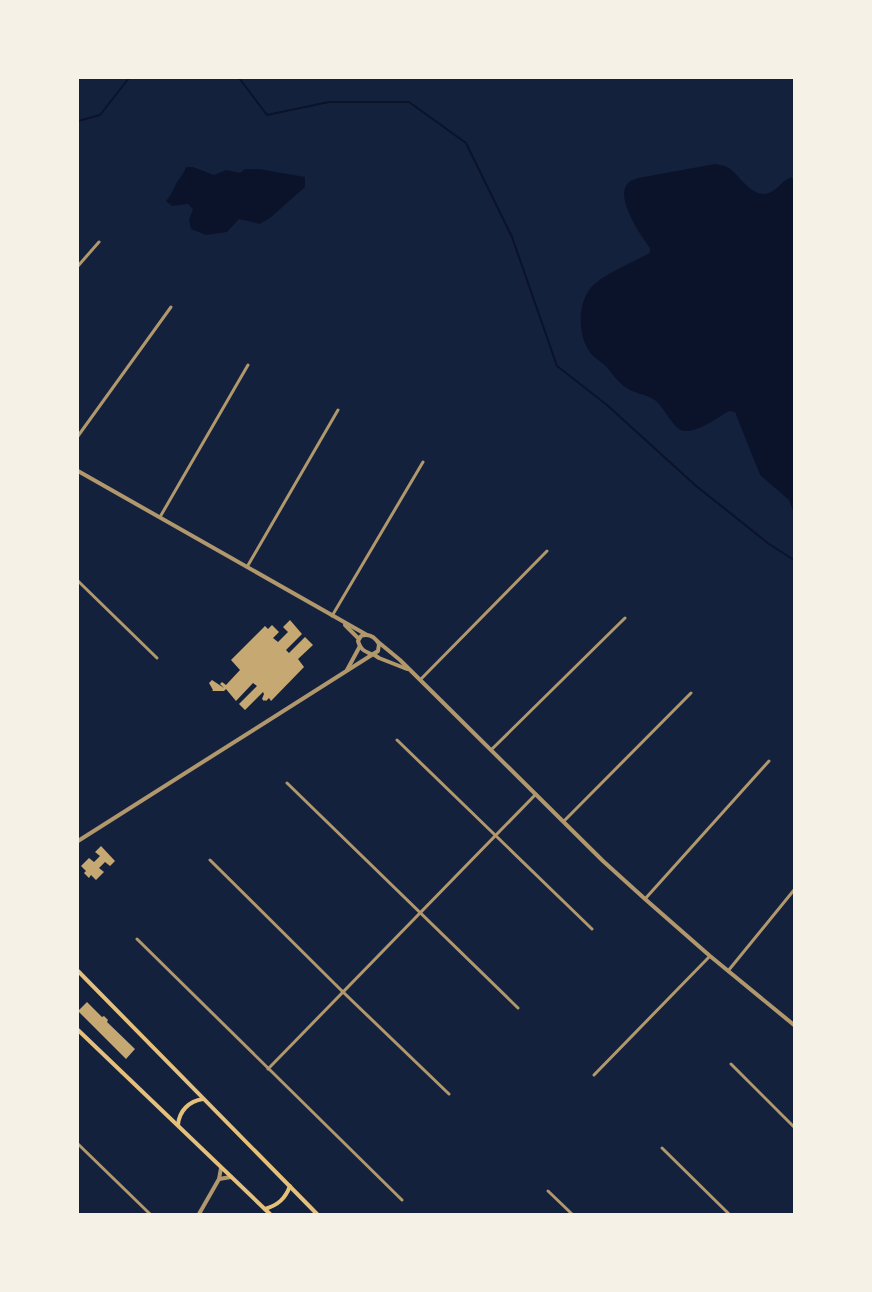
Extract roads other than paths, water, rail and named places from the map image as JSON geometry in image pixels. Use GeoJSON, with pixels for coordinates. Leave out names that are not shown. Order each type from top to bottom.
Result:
{"type":"FeatureCollection","features":[{"type":"Feature","properties":{"kind":"main road"},"geometry":{"type":"LineString","coordinates":[[78,971],[317,1214]]}},
{"type":"Feature","properties":{"kind":"main road"},"geometry":{"type":"LineString","coordinates":[[78,1030],[270,1214]]}},
{"type":"Feature","properties":{"kind":"main road"},"geometry":{"type":"LineString","coordinates":[[178,1125],[179,1116],[187,1106],[196,1100],[203,1099]]}},
{"type":"Feature","properties":{"kind":"main road"},"geometry":{"type":"LineString","coordinates":[[265,1209],[283,1199],[290,1186]]}},
{"type":"Feature","properties":{"kind":"street"},"geometry":{"type":"LineString","coordinates":[[78,266],[99,242]]}},
{"type":"Feature","properties":{"kind":"street"},"geometry":{"type":"LineString","coordinates":[[78,436],[170,307]]}},
{"type":"Feature","properties":{"kind":"street"},"geometry":{"type":"LineString","coordinates":[[160,517],[248,365]]}},
{"type":"Feature","properties":{"kind":"street"},"geometry":{"type":"LineString","coordinates":[[247,567],[338,410]]}},
{"type":"Feature","properties":{"kind":"street"},"geometry":{"type":"LineString","coordinates":[[332,616],[423,462]]}},
{"type":"Feature","properties":{"kind":"street"},"geometry":{"type":"LineString","coordinates":[[78,471],[367,635],[389,650],[645,899],[710,956],[794,1025]]}},
{"type":"Feature","properties":{"kind":"street"},"geometry":{"type":"LineString","coordinates":[[420,680],[547,551]]}},
{"type":"Feature","properties":{"kind":"street"},"geometry":{"type":"LineString","coordinates":[[78,581],[157,658]]}},
{"type":"Feature","properties":{"kind":"street"},"geometry":{"type":"LineString","coordinates":[[491,750],[625,618]]}},
{"type":"Feature","properties":{"kind":"street"},"geometry":{"type":"LineString","coordinates":[[340,620],[358,638],[360,646],[378,658],[409,670]]}},
{"type":"Feature","properties":{"kind":"street"},"geometry":{"type":"LineString","coordinates":[[358,638],[367,635]]}},
{"type":"Feature","properties":{"kind":"street"},"geometry":{"type":"LineString","coordinates":[[78,841],[368,658],[378,651],[377,641]]}},
{"type":"Feature","properties":{"kind":"street"},"geometry":{"type":"LineString","coordinates":[[347,670],[360,646]]}},
{"type":"Feature","properties":{"kind":"street"},"geometry":{"type":"LineString","coordinates":[[564,821],[691,693]]}},
{"type":"Feature","properties":{"kind":"street"},"geometry":{"type":"LineString","coordinates":[[397,740],[592,929]]}},
{"type":"Feature","properties":{"kind":"street"},"geometry":{"type":"LineString","coordinates":[[645,899],[768,761]]}},
{"type":"Feature","properties":{"kind":"street"},"geometry":{"type":"LineString","coordinates":[[286,784],[518,1008]]}},
{"type":"Feature","properties":{"kind":"street"},"geometry":{"type":"LineString","coordinates":[[268,1069],[536,794]]}},
{"type":"Feature","properties":{"kind":"street"},"geometry":{"type":"LineString","coordinates":[[210,860],[449,1094]]}},
{"type":"Feature","properties":{"kind":"street"},"geometry":{"type":"LineString","coordinates":[[728,971],[794,890]]}},
{"type":"Feature","properties":{"kind":"street"},"geometry":{"type":"LineString","coordinates":[[137,939],[402,1200]]}},
{"type":"Feature","properties":{"kind":"street"},"geometry":{"type":"LineString","coordinates":[[594,1075],[710,956]]}},
{"type":"Feature","properties":{"kind":"street"},"geometry":{"type":"LineString","coordinates":[[731,1064],[794,1127]]}},
{"type":"Feature","properties":{"kind":"street"},"geometry":{"type":"LineString","coordinates":[[78,1144],[150,1214]]}},
{"type":"Feature","properties":{"kind":"street"},"geometry":{"type":"LineString","coordinates":[[662,1148],[729,1214]]}},
{"type":"Feature","properties":{"kind":"street"},"geometry":{"type":"LineString","coordinates":[[199,1214],[219,1179],[221,1168]]}},
{"type":"Feature","properties":{"kind":"street"},"geometry":{"type":"LineString","coordinates":[[219,1179],[231,1177]]}},
{"type":"Feature","properties":{"kind":"street"},"geometry":{"type":"LineString","coordinates":[[548,1191],[572,1214]]}},
{"type":"Feature","properties":{"kind":"water"},"geometry":{"type":"Polygon","coordinates":[[[715,164],[723,165],[732,170],[751,189],[763,194],[772,192],[791,177],[794,180],[794,514],[789,500],[760,475],[735,412],[729,411],[708,424],[690,431],[680,430],[657,402],[650,397],[625,387],[592,355],[587,348],[582,332],[582,305],[589,290],[608,275],[650,252],[650,248],[635,226],[626,207],[624,197],[628,183],[638,178],[715,164]]]}},
{"type":"Feature","properties":{"kind":"water"},"geometry":{"type":"Polygon","coordinates":[[[186,167],[193,167],[214,175],[226,170],[240,173],[245,169],[259,169],[305,177],[305,187],[270,218],[260,224],[239,219],[227,232],[206,235],[191,229],[189,220],[193,209],[188,204],[172,206],[166,201],[186,167]]]}},
{"type":"Feature","properties":{"kind":"waterway"},"geometry":{"type":"LineString","coordinates":[[78,121],[100,115],[129,78]]}},
{"type":"Feature","properties":{"kind":"waterway"},"geometry":{"type":"LineString","coordinates":[[239,78],[267,115],[329,102],[409,102],[466,143],[512,237],[557,366],[607,405],[695,485],[769,544],[794,560]]}}]}
